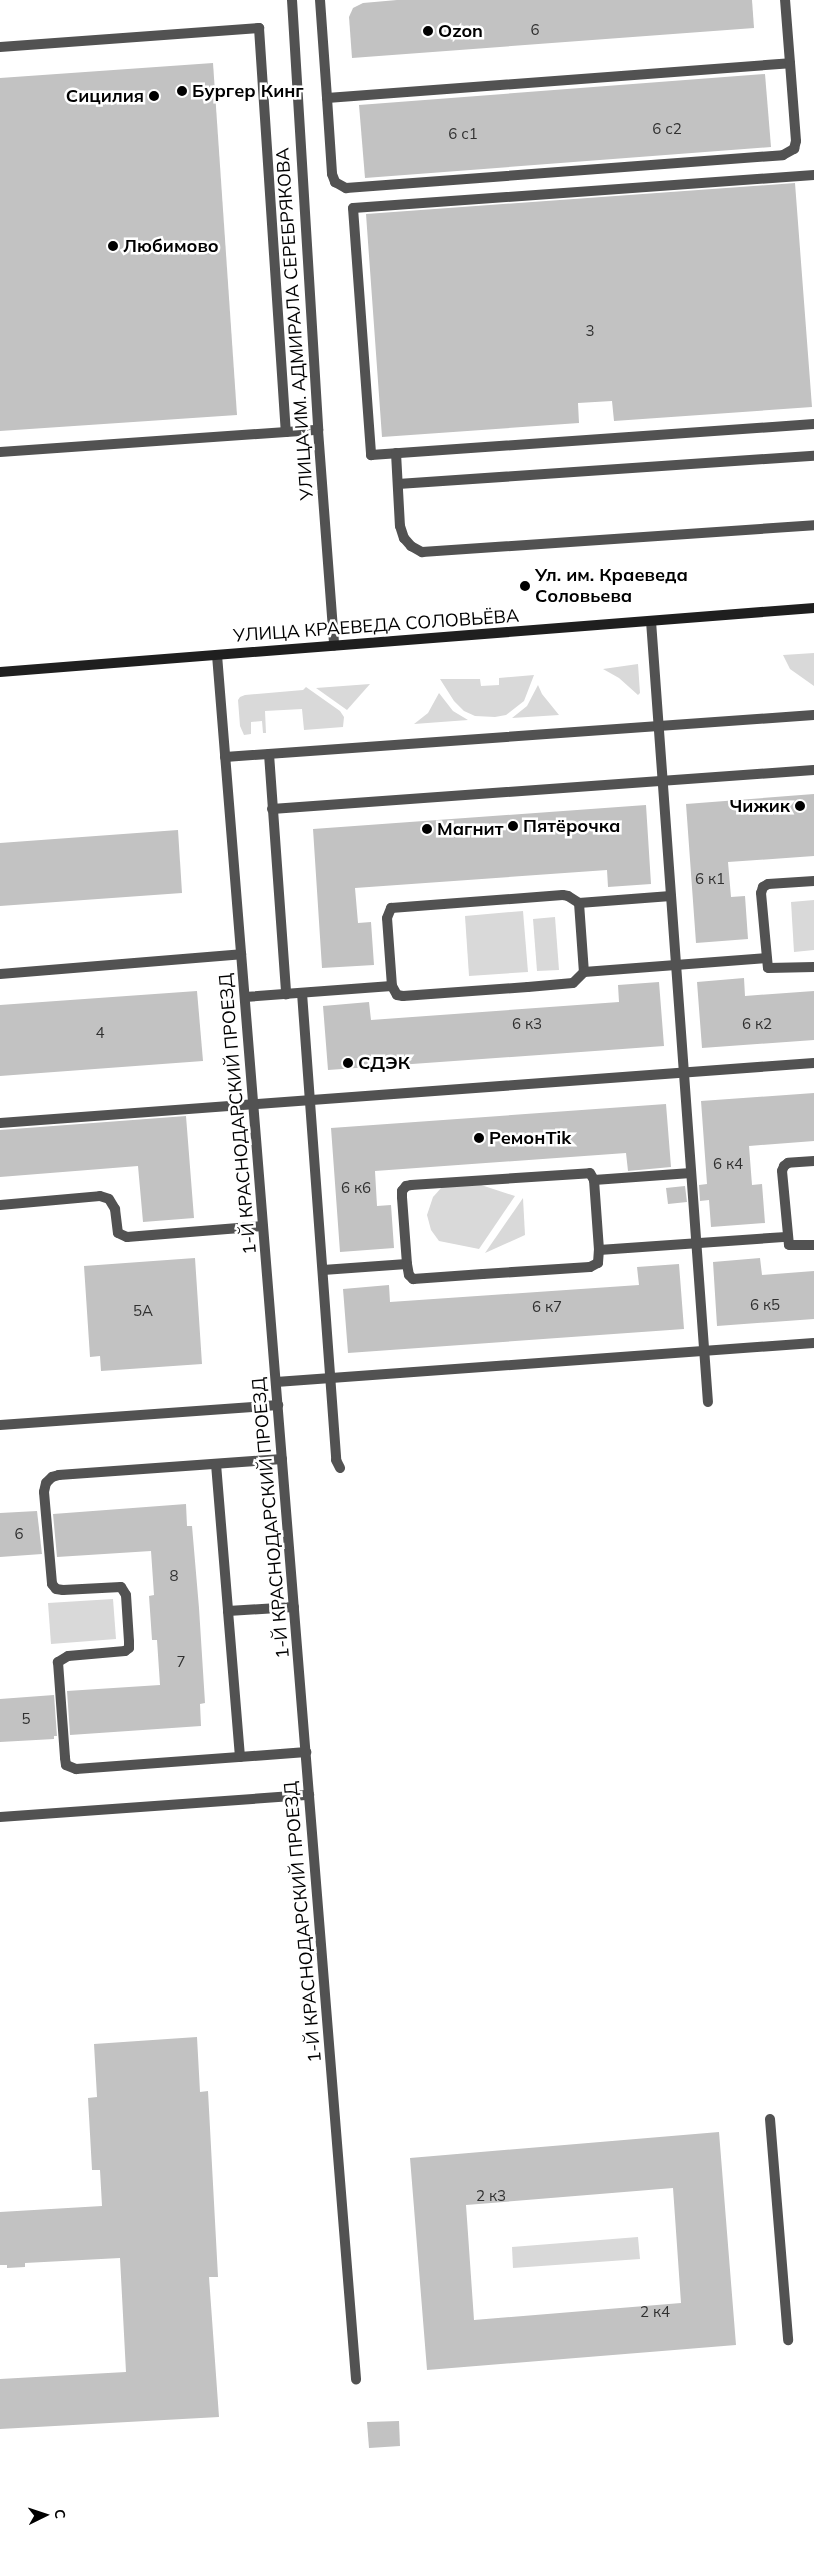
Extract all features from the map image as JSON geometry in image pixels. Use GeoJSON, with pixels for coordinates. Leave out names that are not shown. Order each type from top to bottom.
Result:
{"type":"FeatureCollection","features":[{"type":"Feature","properties":{"kind":"main road","name":"УЛИЦА КРАЕВЕДА СОЛОВЬЁВА"},"geometry":{"type":"LineString","coordinates":[[0,672],[814,608]]}},
{"type":"Feature","properties":{"kind":"street","name":"УЛИЦА ИМ. АДМИРАЛА СЕРЕБРЯКОВА"},"geometry":{"type":"LineString","coordinates":[[292,0],[318,430],[334,645]]}},
{"type":"Feature","properties":{"kind":"street"},"geometry":{"type":"LineString","coordinates":[[320,0],[332,174],[334,182],[346,188],[784,155],[794,149],[796,141],[785,0]]}},
{"type":"Feature","properties":{"kind":"street"},"geometry":{"type":"LineString","coordinates":[[0,47],[259,28],[286,432]]}},
{"type":"Feature","properties":{"kind":"street"},"geometry":{"type":"LineString","coordinates":[[327,98],[790,62]]}},
{"type":"Feature","properties":{"kind":"street"},"geometry":{"type":"LineString","coordinates":[[814,175],[353,208],[371,455],[814,424]]}},
{"type":"Feature","properties":{"kind":"street"},"geometry":{"type":"LineString","coordinates":[[0,452],[318,430]]}},
{"type":"Feature","properties":{"kind":"street"},"geometry":{"type":"LineString","coordinates":[[396,452],[400,526],[404,538],[411,546],[422,552],[814,525]]}},
{"type":"Feature","properties":{"kind":"street"},"geometry":{"type":"LineString","coordinates":[[398,484],[814,456]]}},
{"type":"Feature","properties":{"kind":"street"},"geometry":{"type":"LineString","coordinates":[[651,621],[708,1402]]}},
{"type":"Feature","properties":{"kind":"street","name":"1-Й КРАСНОДАРСКИЙ ПРОЕЗД"},"geometry":{"type":"LineString","coordinates":[[217,655],[356,2378]]}},
{"type":"Feature","properties":{"kind":"street"},"geometry":{"type":"LineString","coordinates":[[226,757],[814,714]]}},
{"type":"Feature","properties":{"kind":"street"},"geometry":{"type":"LineString","coordinates":[[269,754],[286,994]]}},
{"type":"Feature","properties":{"kind":"street"},"geometry":{"type":"LineString","coordinates":[[272,809],[814,770]]}},
{"type":"Feature","properties":{"kind":"street"},"geometry":{"type":"LineString","coordinates":[[814,881],[763,887],[761,892],[768,968],[772,970],[814,967]]}},
{"type":"Feature","properties":{"kind":"street"},"geometry":{"type":"LineString","coordinates":[[671,896],[579,903],[563,895],[391,908],[387,918],[392,986],[397,995],[402,996],[568,984],[573,983],[584,972],[766,958]]}},
{"type":"Feature","properties":{"kind":"street"},"geometry":{"type":"LineString","coordinates":[[579,903],[584,972]]}},
{"type":"Feature","properties":{"kind":"street"},"geometry":{"type":"LineString","coordinates":[[0,974],[241,954]]}},
{"type":"Feature","properties":{"kind":"street"},"geometry":{"type":"LineString","coordinates":[[245,997],[392,986]]}},
{"type":"Feature","properties":{"kind":"street"},"geometry":{"type":"LineString","coordinates":[[302,993],[336,1460],[340,1468]]}},
{"type":"Feature","properties":{"kind":"street"},"geometry":{"type":"LineString","coordinates":[[0,1123],[814,1063]]}},
{"type":"Feature","properties":{"kind":"street"},"geometry":{"type":"LineString","coordinates":[[814,1162],[784,1166],[782,1171],[789,1244],[793,1246],[814,1245]]}},
{"type":"Feature","properties":{"kind":"street"},"geometry":{"type":"LineString","coordinates":[[586,1173],[593,1176],[594,1180],[599,1250],[598,1263],[580,1268],[418,1279],[409,1275],[406,1264],[402,1190],[406,1186],[586,1173]]}},
{"type":"Feature","properties":{"kind":"street"},"geometry":{"type":"LineString","coordinates":[[594,1180],[691,1173]]}},
{"type":"Feature","properties":{"kind":"street"},"geometry":{"type":"LineString","coordinates":[[0,1205],[100,1196],[109,1199],[114,1209],[118,1233],[127,1237],[263,1226]]}},
{"type":"Feature","properties":{"kind":"street"},"geometry":{"type":"LineString","coordinates":[[599,1250],[787,1237]]}},
{"type":"Feature","properties":{"kind":"street"},"geometry":{"type":"LineString","coordinates":[[322,1270],[406,1264]]}},
{"type":"Feature","properties":{"kind":"street"},"geometry":{"type":"LineString","coordinates":[[276,1382],[814,1343]]}},
{"type":"Feature","properties":{"kind":"street"},"geometry":{"type":"LineString","coordinates":[[0,1426],[278,1405]]}},
{"type":"Feature","properties":{"kind":"street"},"geometry":{"type":"LineString","coordinates":[[282,1459],[52,1476],[46,1483],[44,1492],[50,1577],[56,1589],[116,1586],[124,1589],[126,1595],[129,1648],[121,1652],[68,1656],[58,1662],[66,1765],[76,1769],[306,1752]]}},
{"type":"Feature","properties":{"kind":"street"},"geometry":{"type":"LineString","coordinates":[[216,1464],[240,1757]]}},
{"type":"Feature","properties":{"kind":"street"},"geometry":{"type":"LineString","coordinates":[[228,1611],[294,1606]]}},
{"type":"Feature","properties":{"kind":"street"},"geometry":{"type":"LineString","coordinates":[[0,1817],[309,1795]]}},
{"type":"Feature","properties":{"kind":"street"},"geometry":{"type":"LineString","coordinates":[[770,2119],[788,2340]]}},
{"type":"Feature","properties":{"kind":"shaded area"},"geometry":{"type":"Polygon","coordinates":[[[814,653],[814,686],[790,669],[783,655],[814,653]]]}},
{"type":"Feature","properties":{"kind":"shaded area"},"geometry":{"type":"Polygon","coordinates":[[[638,664],[640,693],[638,695],[619,678],[603,669],[638,664]]]}},
{"type":"Feature","properties":{"kind":"shaded area"},"geometry":{"type":"Polygon","coordinates":[[[534,675],[524,701],[506,715],[495,717],[475,716],[464,711],[454,701],[440,679],[480,679],[481,686],[499,685],[499,678],[534,675]]]}},
{"type":"Feature","properties":{"kind":"shaded area"},"geometry":{"type":"Polygon","coordinates":[[[370,684],[347,710],[316,688],[370,684]]]}},
{"type":"Feature","properties":{"kind":"shaded area"},"geometry":{"type":"Polygon","coordinates":[[[538,685],[542,694],[559,715],[512,718],[527,706],[538,685]]]}},
{"type":"Feature","properties":{"kind":"shaded area"},"geometry":{"type":"Polygon","coordinates":[[[306,687],[340,711],[344,717],[343,727],[304,730],[302,709],[265,711],[266,733],[263,733],[262,721],[251,722],[251,734],[244,735],[240,726],[238,700],[240,697],[303,690],[306,687]]]}},
{"type":"Feature","properties":{"kind":"shaded area"},"geometry":{"type":"Polygon","coordinates":[[[439,693],[453,711],[468,720],[414,724],[428,713],[439,693]]]}},
{"type":"Feature","properties":{"kind":"shaded area"},"geometry":{"type":"Polygon","coordinates":[[[814,900],[814,950],[794,952],[791,902],[814,900]]]}},
{"type":"Feature","properties":{"kind":"shaded area"},"geometry":{"type":"Polygon","coordinates":[[[523,911],[528,972],[469,976],[465,916],[523,911]]]}},
{"type":"Feature","properties":{"kind":"shaded area"},"geometry":{"type":"Polygon","coordinates":[[[555,917],[559,970],[537,971],[533,919],[555,917]]]}},
{"type":"Feature","properties":{"kind":"shaded area"},"geometry":{"type":"Polygon","coordinates":[[[478,1184],[515,1196],[479,1249],[439,1241],[431,1230],[427,1215],[433,1197],[442,1187],[478,1184]]]}},
{"type":"Feature","properties":{"kind":"shaded area"},"geometry":{"type":"Polygon","coordinates":[[[523,1198],[525,1235],[485,1253],[523,1198]]]}},
{"type":"Feature","properties":{"kind":"shaded area"},"geometry":{"type":"Polygon","coordinates":[[[113,1599],[116,1639],[51,1644],[48,1603],[113,1599]]]}},
{"type":"Feature","properties":{"kind":"shaded area"},"geometry":{"type":"Polygon","coordinates":[[[638,2237],[640,2259],[513,2268],[512,2247],[638,2237]]]}},
{"type":"Feature","properties":{"kind":"building"},"geometry":{"type":"Polygon","coordinates":[[[397,0],[752,0],[754,28],[352,58],[349,17],[353,8],[363,3],[397,0]]]}},
{"type":"Feature","properties":{"kind":"building","name":"Любимово"},"geometry":{"type":"Polygon","coordinates":[[[213,63],[237,415],[0,431],[0,78],[213,63]]]}},
{"type":"Feature","properties":{"kind":"building"},"geometry":{"type":"Polygon","coordinates":[[[765,74],[771,147],[365,178],[359,105],[765,74]]]}},
{"type":"Feature","properties":{"kind":"building"},"geometry":{"type":"Polygon","coordinates":[[[795,183],[812,407],[614,421],[612,401],[578,403],[579,423],[382,437],[366,214],[795,183]]]}},
{"type":"Feature","properties":{"kind":"building"},"geometry":{"type":"Polygon","coordinates":[[[814,794],[814,856],[728,862],[731,897],[745,896],[748,939],[696,943],[686,804],[814,794]]]}},
{"type":"Feature","properties":{"kind":"building"},"geometry":{"type":"Polygon","coordinates":[[[646,805],[651,884],[608,887],[607,870],[355,888],[358,923],[371,922],[374,965],[322,968],[313,829],[646,805]]]}},
{"type":"Feature","properties":{"kind":"building"},"geometry":{"type":"Polygon","coordinates":[[[178,830],[182,893],[0,906],[0,843],[178,830]]]}},
{"type":"Feature","properties":{"kind":"building"},"geometry":{"type":"Polygon","coordinates":[[[744,978],[745,996],[814,991],[814,1040],[702,1048],[697,982],[744,978]]]}},
{"type":"Feature","properties":{"kind":"building"},"geometry":{"type":"Polygon","coordinates":[[[659,982],[664,1046],[328,1070],[323,1006],[369,1002],[371,1020],[619,1002],[618,985],[659,982]]]}},
{"type":"Feature","properties":{"kind":"building"},"geometry":{"type":"Polygon","coordinates":[[[197,991],[203,1061],[0,1076],[0,1005],[197,991]]]}},
{"type":"Feature","properties":{"kind":"building"},"geometry":{"type":"Polygon","coordinates":[[[814,1093],[814,1141],[749,1146],[752,1185],[762,1184],[765,1223],[711,1227],[709,1200],[700,1201],[699,1185],[707,1184],[701,1101],[814,1093]]]}},
{"type":"Feature","properties":{"kind":"building"},"geometry":{"type":"Polygon","coordinates":[[[666,1104],[671,1167],[628,1171],[626,1153],[375,1171],[377,1206],[391,1205],[394,1248],[340,1252],[331,1128],[666,1104]]]}},
{"type":"Feature","properties":{"kind":"building"},"geometry":{"type":"Polygon","coordinates":[[[186,1116],[194,1218],[143,1222],[138,1166],[0,1177],[0,1130],[186,1116]]]}},
{"type":"Feature","properties":{"kind":"building"},"geometry":{"type":"Polygon","coordinates":[[[685,1186],[687,1202],[668,1204],[666,1188],[685,1186]]]}},
{"type":"Feature","properties":{"kind":"building"},"geometry":{"type":"Polygon","coordinates":[[[195,1258],[202,1364],[101,1371],[100,1356],[90,1357],[84,1266],[195,1258]]]}},
{"type":"Feature","properties":{"kind":"building"},"geometry":{"type":"Polygon","coordinates":[[[760,1258],[762,1275],[814,1271],[814,1319],[717,1326],[713,1262],[760,1258]]]}},
{"type":"Feature","properties":{"kind":"building"},"geometry":{"type":"Polygon","coordinates":[[[679,1264],[684,1329],[348,1353],[343,1289],[389,1285],[390,1302],[639,1285],[637,1267],[679,1264]]]}},
{"type":"Feature","properties":{"kind":"building"},"geometry":{"type":"Polygon","coordinates":[[[186,1504],[187,1526],[192,1526],[199,1608],[205,1703],[200,1704],[201,1726],[70,1735],[67,1691],[160,1685],[157,1640],[152,1640],[149,1596],[154,1595],[151,1551],[57,1557],[53,1514],[186,1504]]]}},
{"type":"Feature","properties":{"kind":"building"},"geometry":{"type":"Polygon","coordinates":[[[37,1511],[42,1554],[0,1557],[0,1513],[37,1511]]]}},
{"type":"Feature","properties":{"kind":"building"},"geometry":{"type":"Polygon","coordinates":[[[54,1695],[57,1736],[54,1736],[54,1739],[0,1742],[0,1699],[54,1695]]]}},
{"type":"Feature","properties":{"kind":"building"},"geometry":{"type":"Polygon","coordinates":[[[197,2037],[200,2092],[208,2091],[218,2277],[209,2277],[219,2417],[0,2429],[0,2379],[126,2372],[120,2258],[25,2263],[25,2267],[7,2268],[7,2265],[0,2265],[0,2212],[102,2206],[100,2170],[92,2170],[88,2098],[97,2097],[94,2044],[197,2037]]]}},
{"type":"Feature","properties":{"kind":"building"},"geometry":{"type":"Polygon","coordinates":[[[719,2132],[736,2345],[427,2370],[410,2158],[719,2132]],[[673,2188],[466,2205],[474,2320],[681,2303],[673,2188]]]}},
{"type":"Feature","properties":{"kind":"building"},"geometry":{"type":"Polygon","coordinates":[[[399,2421],[400,2446],[369,2448],[367,2422],[399,2421]]]}},
{"type":"Feature","properties":{"kind":"place","name":"Ozon"},"geometry":{"type":"Point","coordinates":[428,31]}},
{"type":"Feature","properties":{"kind":"place","name":"Бургер Кинг"},"geometry":{"type":"Point","coordinates":[182,91]}},
{"type":"Feature","properties":{"kind":"place","name":"Сицилия"},"geometry":{"type":"Point","coordinates":[154,96]}},
{"type":"Feature","properties":{"kind":"place","name":"Любимово"},"geometry":{"type":"Point","coordinates":[113,246]}},
{"type":"Feature","properties":{"kind":"place","name":"Ул. им. Краеведа Соловьева"},"geometry":{"type":"Point","coordinates":[525,586]}},
{"type":"Feature","properties":{"kind":"place","name":"Чижик"},"geometry":{"type":"Point","coordinates":[800,806]}},
{"type":"Feature","properties":{"kind":"place","name":"Пятёрочка"},"geometry":{"type":"Point","coordinates":[513,826]}},
{"type":"Feature","properties":{"kind":"place","name":"Магнит"},"geometry":{"type":"Point","coordinates":[427,829]}},
{"type":"Feature","properties":{"kind":"place","name":"СДЭК"},"geometry":{"type":"Point","coordinates":[348,1063]}},
{"type":"Feature","properties":{"kind":"place","name":"РемонTik"},"geometry":{"type":"Point","coordinates":[479,1138]}}]}
